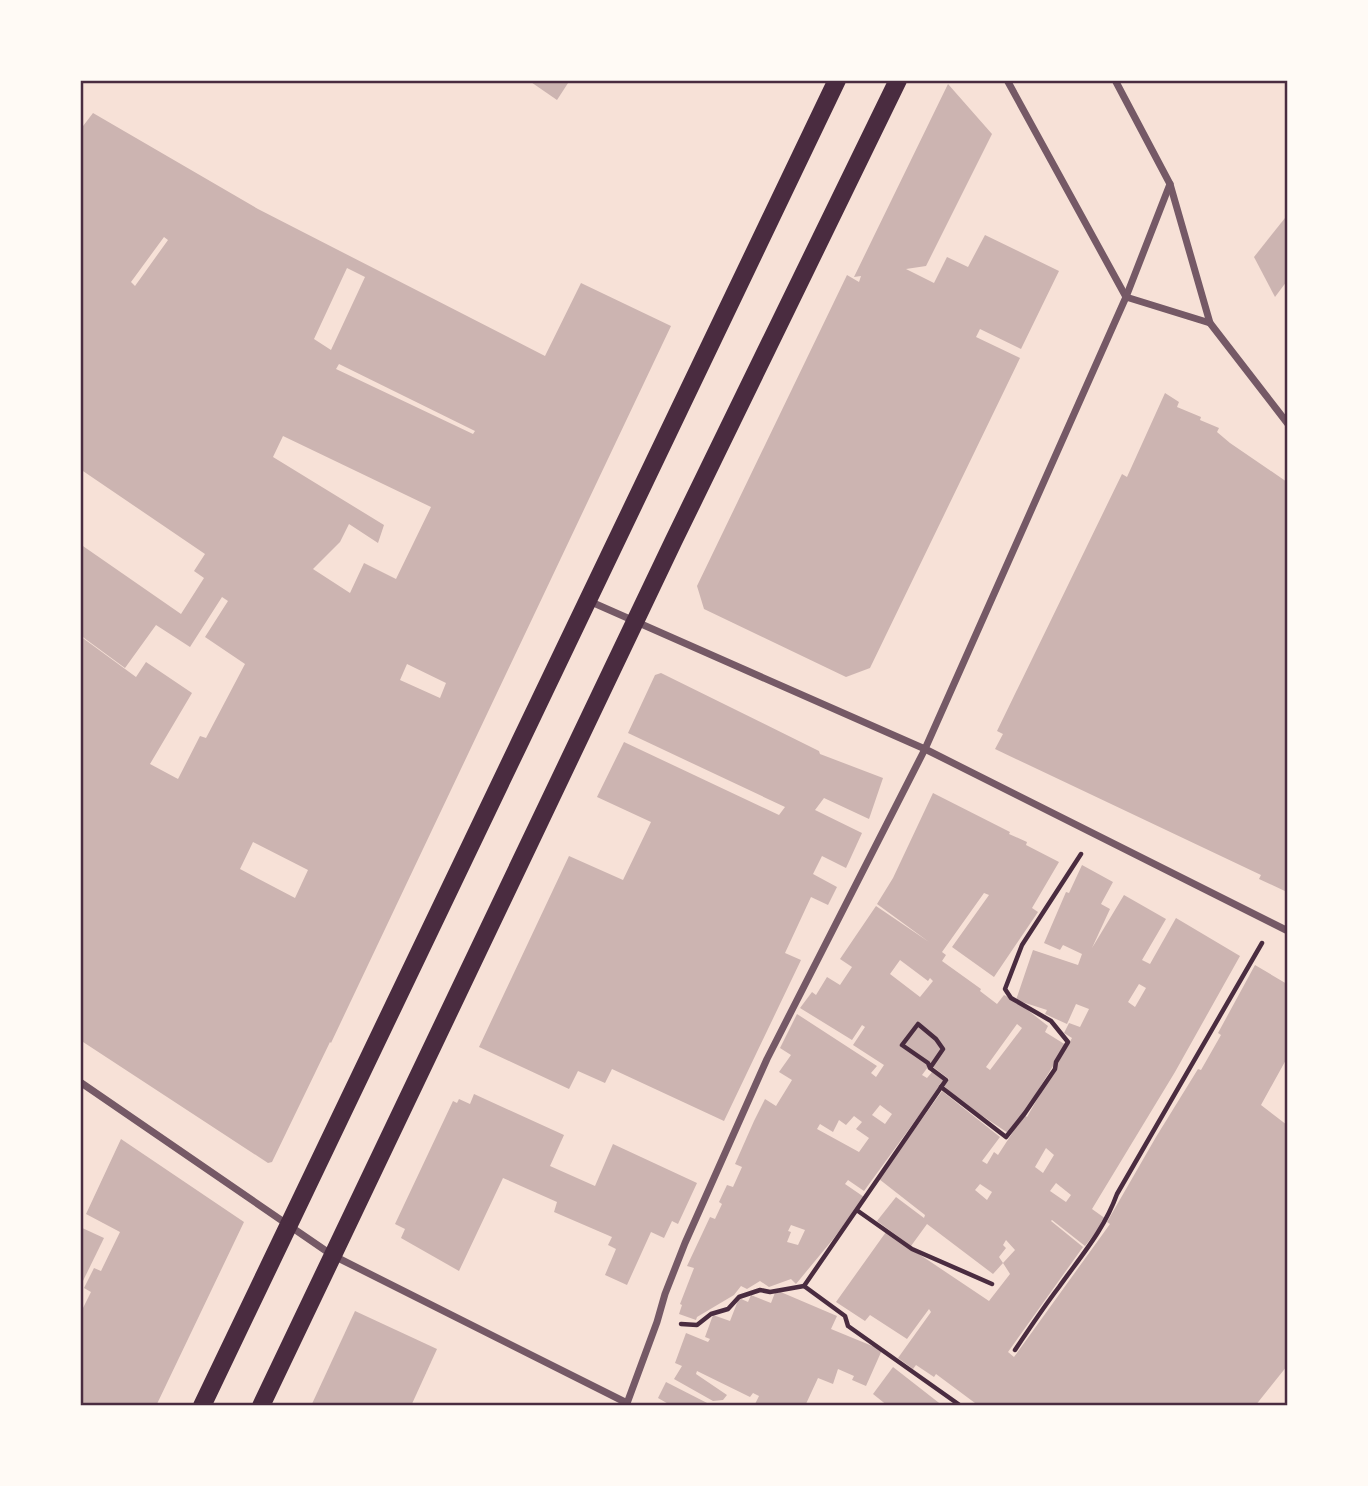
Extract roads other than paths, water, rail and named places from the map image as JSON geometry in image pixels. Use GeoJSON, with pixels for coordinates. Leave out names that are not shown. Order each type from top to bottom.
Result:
{"type":"FeatureCollection","features":[{"type":"Feature","properties":{"kind":"main road"},"geometry":{"type":"LineString","coordinates":[[202,1405],[837,80]]}},
{"type":"Feature","properties":{"kind":"main road"},"geometry":{"type":"LineString","coordinates":[[261,1405],[635,621],[898,80]]}},
{"type":"Feature","properties":{"kind":"street"},"geometry":{"type":"LineString","coordinates":[[1007,80],[1126,297],[1210,323]]}},
{"type":"Feature","properties":{"kind":"street"},"geometry":{"type":"LineString","coordinates":[[1115,80],[1170,184],[1210,323],[1287,424]]}},
{"type":"Feature","properties":{"kind":"street"},"geometry":{"type":"LineString","coordinates":[[80,1082],[332,1255],[626,1404],[685,1243],[767,1059],[925,750],[1126,297],[1170,184]]}},
{"type":"Feature","properties":{"kind":"street"},"geometry":{"type":"LineString","coordinates":[[588,601],[925,750],[1287,931]]}}]}
